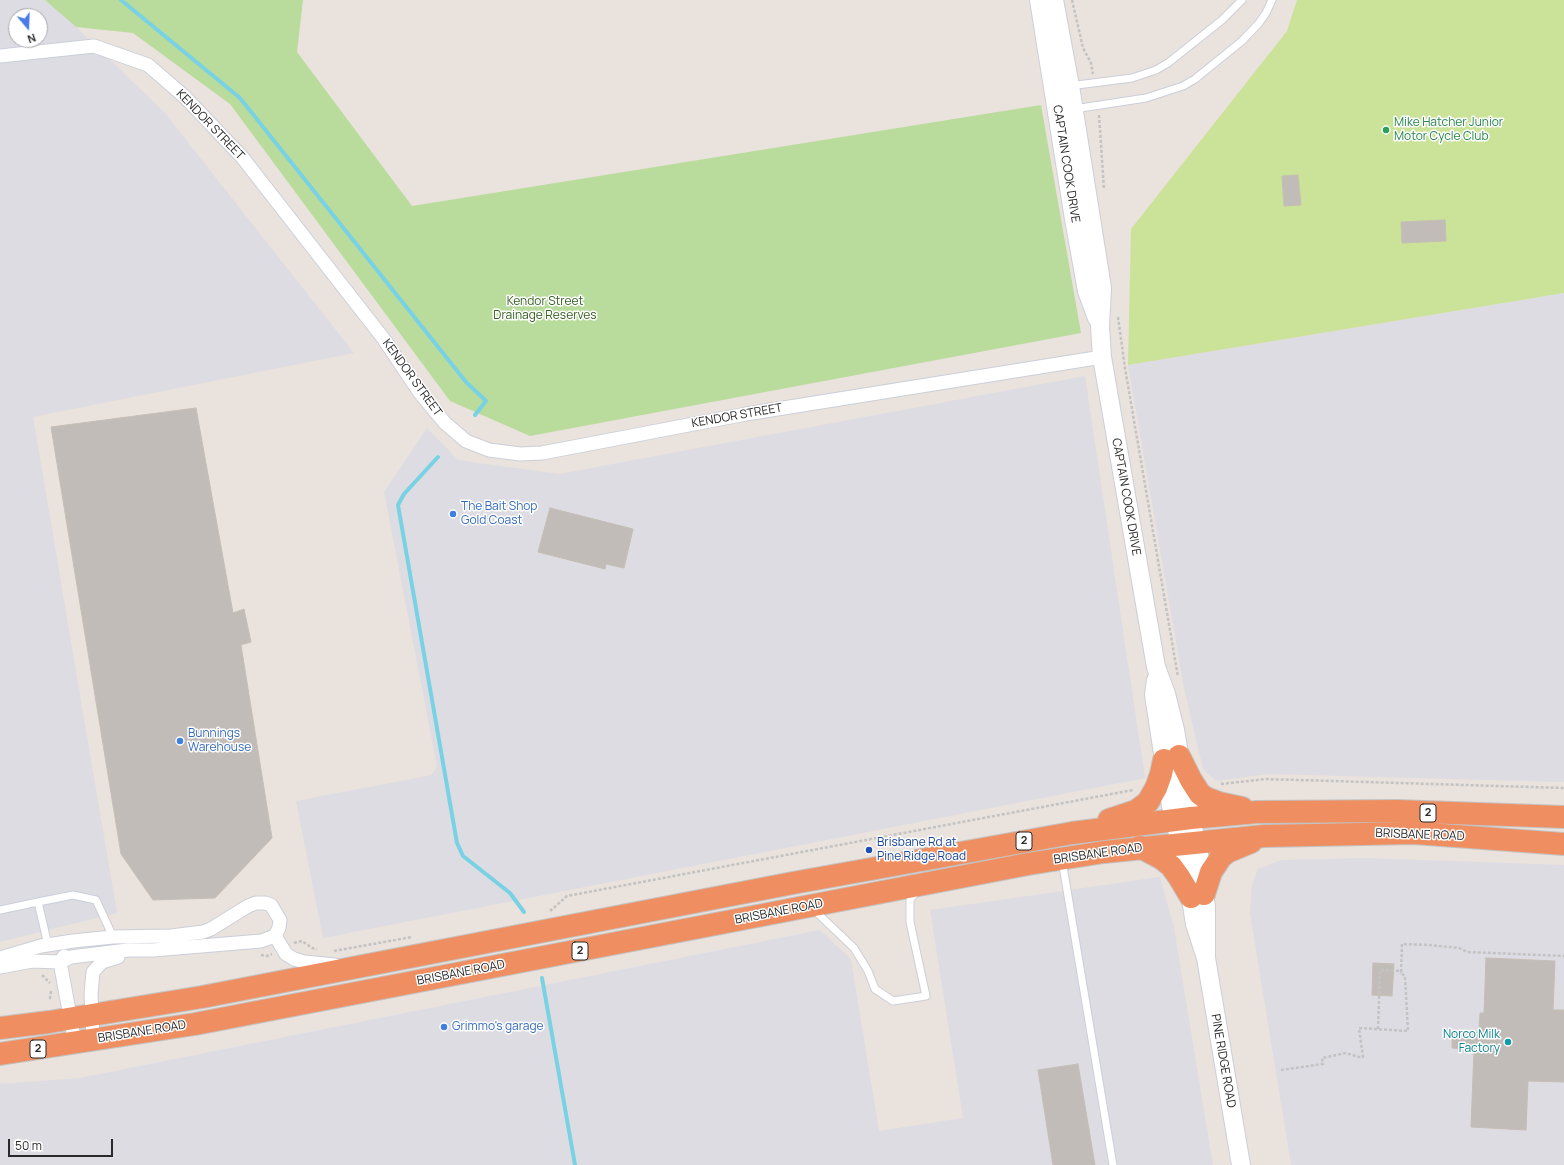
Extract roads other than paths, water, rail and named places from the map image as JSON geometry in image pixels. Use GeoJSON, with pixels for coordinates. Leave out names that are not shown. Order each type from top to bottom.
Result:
{"type":"FeatureCollection","features":[{"type":"Feature","properties":{"kind":"highway"},"geometry":{"type":"LineString","coordinates":[[1072,833],[1136,811],[1144,806],[1150,799],[1161,774],[1172,758],[1191,780],[1200,794],[1206,798],[1219,803],[1257,812]]}},
{"type":"Feature","properties":{"kind":"highway","name":"BRISBANE ROAD"},"geometry":{"type":"LineString","coordinates":[[0,1028],[92,1016],[188,1000],[794,883],[1072,833],[1182,819],[1257,812],[1398,811],[1564,817]]}},
{"type":"Feature","properties":{"kind":"highway","name":"BRISBANE ROAD"},"geometry":{"type":"LineString","coordinates":[[0,1054],[201,1023],[1062,858],[1140,847],[1264,836],[1414,833],[1564,844]]}},
{"type":"Feature","properties":{"kind":"highway"},"geometry":{"type":"LineString","coordinates":[[1140,847],[1171,866],[1179,877],[1197,895],[1221,857],[1227,852],[1264,836]]}},
{"type":"Feature","properties":{"kind":"street","name":"CAPTAIN COOK DRIVE"},"geometry":{"type":"LineString","coordinates":[[1038,0],[1062,87]]}},
{"type":"Feature","properties":{"kind":"street","name":"CAPTAIN COOK DRIVE"},"geometry":{"type":"LineString","coordinates":[[1054,0],[1062,87],[1102,288],[1100,326],[1102,356],[1156,667],[1154,695],[1172,758],[1182,819],[1188,843]]}},
{"type":"Feature","properties":{"kind":"street","name":"KENDOR STREET"},"geometry":{"type":"LineString","coordinates":[[0,56],[94,46],[148,65],[184,97],[242,157],[383,338],[420,392],[445,423],[466,441],[489,450],[520,454],[542,453],[746,414],[1102,356]]}},
{"type":"Feature","properties":{"kind":"street","name":"PINE RIDGE ROAD"},"geometry":{"type":"LineString","coordinates":[[1188,843],[1197,895],[1206,916],[1206,958],[1241,1165]]}},
{"type":"Feature","properties":{"kind":"street"},"geometry":{"type":"LineString","coordinates":[[0,958],[48,945],[85,940],[172,936],[203,932],[211,929],[248,906],[256,903],[272,905],[280,920],[279,928],[275,936],[261,941],[153,950],[128,950],[71,958],[60,962],[32,961],[0,967]]}},
{"type":"Feature","properties":{"kind":"street"},"geometry":{"type":"LineString","coordinates":[[275,936],[286,954],[294,959],[304,962],[364,966]]}},
{"type":"Feature","properties":{"kind":"street"},"geometry":{"type":"LineString","coordinates":[[84,1042],[70,1019],[60,962],[69,951],[85,940]]}},
{"type":"Feature","properties":{"kind":"street"},"geometry":{"type":"LineString","coordinates":[[84,1042],[92,1016],[92,979],[97,967],[102,962],[110,959],[153,950]]}},
{"type":"Feature","properties":{"kind":"lane"},"geometry":{"type":"LineString","coordinates":[[1062,87],[1132,78],[1156,70],[1168,63],[1222,20],[1242,0]]}},
{"type":"Feature","properties":{"kind":"lane"},"geometry":{"type":"LineString","coordinates":[[1066,111],[1146,98],[1183,86],[1195,79],[1242,41],[1260,23],[1272,0]]}},
{"type":"Feature","properties":{"kind":"lane"},"geometry":{"type":"LineString","coordinates":[[1062,858],[1113,1165]]}},
{"type":"Feature","properties":{"kind":"lane"},"geometry":{"type":"LineString","coordinates":[[810,906],[854,948],[868,972],[875,989],[893,1001],[926,996],[910,922],[910,900],[922,885]]}},
{"type":"Feature","properties":{"kind":"lane"},"geometry":{"type":"LineString","coordinates":[[0,910],[73,895],[96,900],[113,938]]}},
{"type":"Feature","properties":{"kind":"lane"},"geometry":{"type":"LineString","coordinates":[[38,902],[48,945]]}},
{"type":"Feature","properties":{"kind":"waterway"},"geometry":{"type":"LineString","coordinates":[[121,0],[240,98],[466,382],[486,401],[475,415]]}},
{"type":"Feature","properties":{"kind":"waterway"},"geometry":{"type":"LineString","coordinates":[[438,457],[404,494],[398,505],[457,843],[463,856],[510,893],[524,912]]}},
{"type":"Feature","properties":{"kind":"waterway"},"geometry":{"type":"LineString","coordinates":[[542,978],[575,1165]]}},
{"type":"Feature","properties":{"kind":"place","name":"Mike Hatcher Junior Motor Cycle Club"},"geometry":{"type":"Point","coordinates":[1386,130]}},
{"type":"Feature","properties":{"kind":"place","name":"The Bait Shop Gold Coast"},"geometry":{"type":"Point","coordinates":[453,514]}},
{"type":"Feature","properties":{"kind":"place","name":"Bunnings Warehouse"},"geometry":{"type":"Point","coordinates":[180,741]}},
{"type":"Feature","properties":{"kind":"place","name":"Brisbane Rd at Pine Ridge Road"},"geometry":{"type":"Point","coordinates":[869,850]}},
{"type":"Feature","properties":{"kind":"place","name":"Grimmo's garage"},"geometry":{"type":"Point","coordinates":[444,1027]}},
{"type":"Feature","properties":{"kind":"place","name":"Norco Milk Factory"},"geometry":{"type":"Point","coordinates":[1508,1042]}},
{"type":"Feature","properties":{"kind":"park label","name":"Kendor Street Drainage Reserves"},"geometry":{"type":"Point","coordinates":[545,309]}}]}
